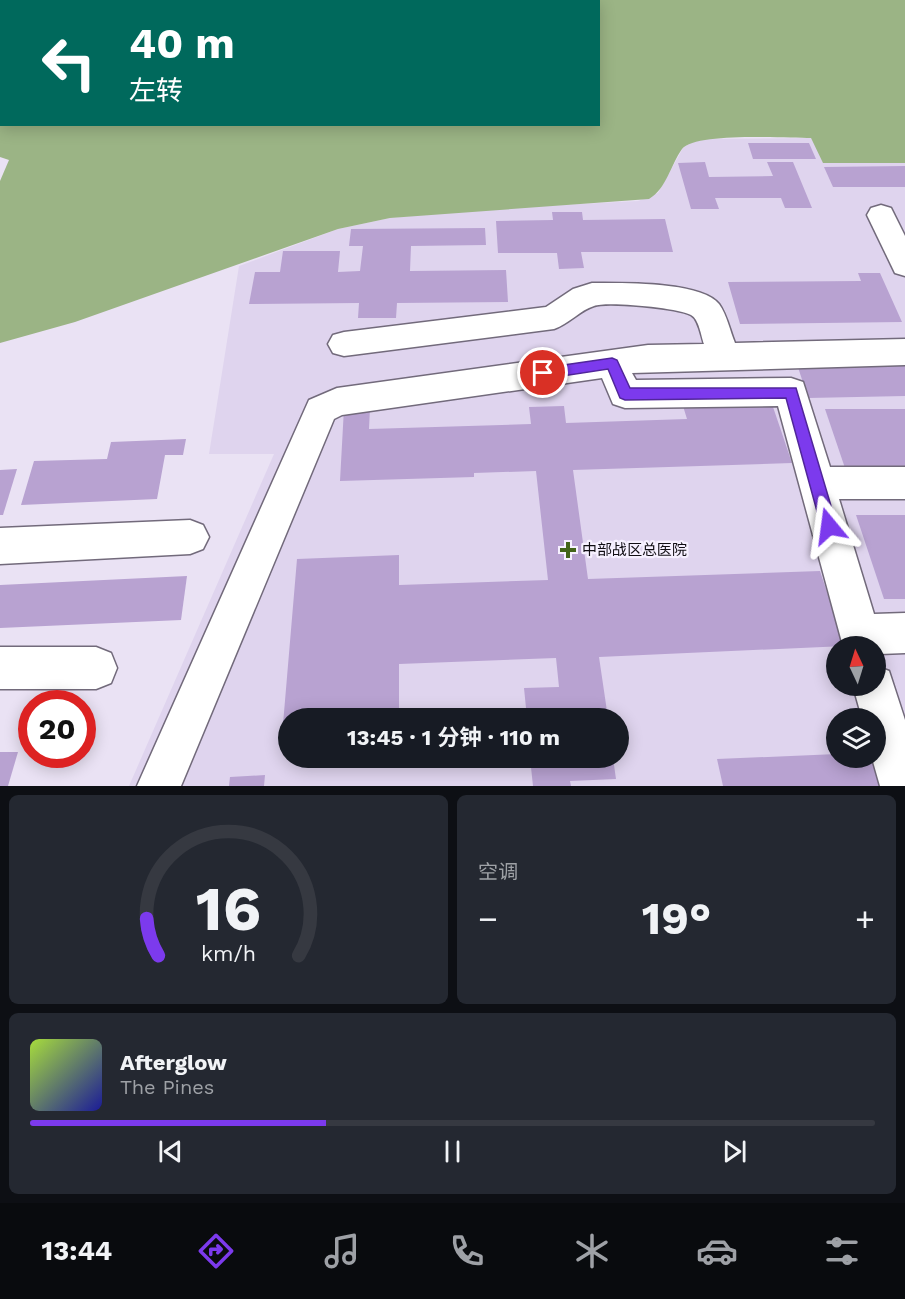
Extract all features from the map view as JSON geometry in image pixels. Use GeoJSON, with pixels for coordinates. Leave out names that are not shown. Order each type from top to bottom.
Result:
{"type":"FeatureCollection","features":[{"type":"Feature","properties":{"kind":"lane"},"geometry":{"type":"LineString","coordinates":[[881,215],[905,265]]}},
{"type":"Feature","properties":{"kind":"lane"},"geometry":{"type":"LineString","coordinates":[[344,344],[533,321],[554,317],[584,297],[620,294],[665,296],[701,306],[710,314],[724,356]]}},
{"type":"Feature","properties":{"kind":"lane"},"geometry":{"type":"LineString","coordinates":[[159,786],[321,410],[337,402],[648,358],[905,352]]}},
{"type":"Feature","properties":{"kind":"lane"},"geometry":{"type":"LineString","coordinates":[[612,363],[625,394],[791,392],[860,636]]}},
{"type":"Feature","properties":{"kind":"lane"},"geometry":{"type":"LineString","coordinates":[[817,483],[905,483]]}},
{"type":"Feature","properties":{"kind":"lane"},"geometry":{"type":"LineString","coordinates":[[0,546],[190,537]]}},
{"type":"Feature","properties":{"kind":"lane"},"geometry":{"type":"LineString","coordinates":[[886,636],[905,633]]}},
{"type":"Feature","properties":{"kind":"lane"},"geometry":{"type":"LineString","coordinates":[[0,668],[96,668]]}},
{"type":"Feature","properties":{"kind":"lane"},"geometry":{"type":"LineString","coordinates":[[877,696],[902,786]]}},
{"type":"Feature","properties":{"kind":"shaded area","name":"中部战区总医院"},"geometry":{"type":"Polygon","coordinates":[[[811,138],[824,163],[905,163],[905,786],[129,786],[274,454],[209,454],[239,266],[338,229],[390,218],[484,209],[638,201],[658,193],[683,148],[701,139],[811,138]]]}},
{"type":"Feature","properties":{"kind":"green space"},"geometry":{"type":"Polygon","coordinates":[[[600,0],[905,0],[905,163],[823,163],[811,138],[742,137],[704,140],[682,149],[664,183],[649,199],[390,218],[338,229],[75,322],[0,343],[0,181],[9,160],[0,157],[0,126],[600,126],[600,0]]]}},
{"type":"Feature","properties":{"kind":"building"},"geometry":{"type":"Polygon","coordinates":[[[748,143],[809,143],[816,159],[753,159],[748,143]]]}},
{"type":"Feature","properties":{"kind":"building"},"geometry":{"type":"Polygon","coordinates":[[[705,162],[709,177],[773,176],[767,162],[793,162],[812,208],[785,208],[781,198],[715,198],[719,209],[691,209],[678,163],[705,162]]]}},
{"type":"Feature","properties":{"kind":"building"},"geometry":{"type":"Polygon","coordinates":[[[905,166],[905,187],[833,187],[824,167],[905,166]]]}},
{"type":"Feature","properties":{"kind":"building"},"geometry":{"type":"Polygon","coordinates":[[[552,212],[582,212],[583,220],[665,219],[673,252],[581,252],[584,268],[559,269],[557,253],[498,253],[496,221],[553,220],[552,212]]]}},
{"type":"Feature","properties":{"kind":"building"},"geometry":{"type":"Polygon","coordinates":[[[485,228],[486,245],[411,246],[410,271],[506,270],[508,302],[397,303],[396,318],[358,318],[359,303],[249,304],[255,272],[280,272],[283,251],[340,251],[338,272],[360,271],[363,246],[349,246],[351,229],[485,228]]]}},
{"type":"Feature","properties":{"kind":"building"},"geometry":{"type":"Polygon","coordinates":[[[858,273],[880,273],[902,322],[740,324],[728,282],[861,281],[858,273]]]}},
{"type":"Feature","properties":{"kind":"building"},"geometry":{"type":"Polygon","coordinates":[[[795,358],[905,363],[905,396],[808,398],[795,358]]]}},
{"type":"Feature","properties":{"kind":"building"},"geometry":{"type":"Polygon","coordinates":[[[772,404],[792,463],[573,470],[588,579],[820,571],[842,636],[826,636],[826,647],[599,657],[607,708],[526,708],[524,688],[559,687],[556,658],[399,664],[399,708],[284,708],[297,559],[399,555],[399,585],[548,580],[536,471],[474,473],[474,477],[340,481],[344,408],[370,408],[369,429],[531,424],[529,407],[564,406],[566,423],[687,419],[683,406],[772,404]]]}},
{"type":"Feature","properties":{"kind":"building"},"geometry":{"type":"Polygon","coordinates":[[[825,409],[905,409],[905,471],[846,471],[825,409]]]}},
{"type":"Feature","properties":{"kind":"building"},"geometry":{"type":"Polygon","coordinates":[[[186,439],[183,455],[165,455],[157,499],[21,505],[34,461],[107,459],[111,442],[186,439]]]}},
{"type":"Feature","properties":{"kind":"building"},"geometry":{"type":"Polygon","coordinates":[[[17,469],[3,515],[0,515],[0,470],[17,469]]]}},
{"type":"Feature","properties":{"kind":"building"},"geometry":{"type":"Polygon","coordinates":[[[856,515],[905,515],[905,599],[884,599],[856,515]]]}},
{"type":"Feature","properties":{"kind":"building"},"geometry":{"type":"Polygon","coordinates":[[[187,576],[181,620],[0,628],[0,585],[187,576]]]}},
{"type":"Feature","properties":{"kind":"building"},"geometry":{"type":"Polygon","coordinates":[[[0,752],[18,752],[8,786],[0,786],[0,752]]]}},
{"type":"Feature","properties":{"kind":"building"},"geometry":{"type":"Polygon","coordinates":[[[826,754],[826,768],[874,768],[880,786],[723,786],[717,759],[826,754]]]}},
{"type":"Feature","properties":{"kind":"building"},"geometry":{"type":"Polygon","coordinates":[[[531,768],[614,768],[616,779],[570,781],[571,786],[533,786],[531,768]]]}},
{"type":"Feature","properties":{"kind":"building"},"geometry":{"type":"Polygon","coordinates":[[[265,775],[264,786],[229,786],[230,777],[265,775]]]}},
{"type":"Feature","properties":{"kind":"place","name":"中部战区总医院"},"geometry":{"type":"Point","coordinates":[568,550]}},
{"type":"Feature","properties":{"kind":"route"},"geometry":{"type":"LineString","coordinates":[[543,373],[612,363],[625,394],[791,392],[829,526]]}}]}
